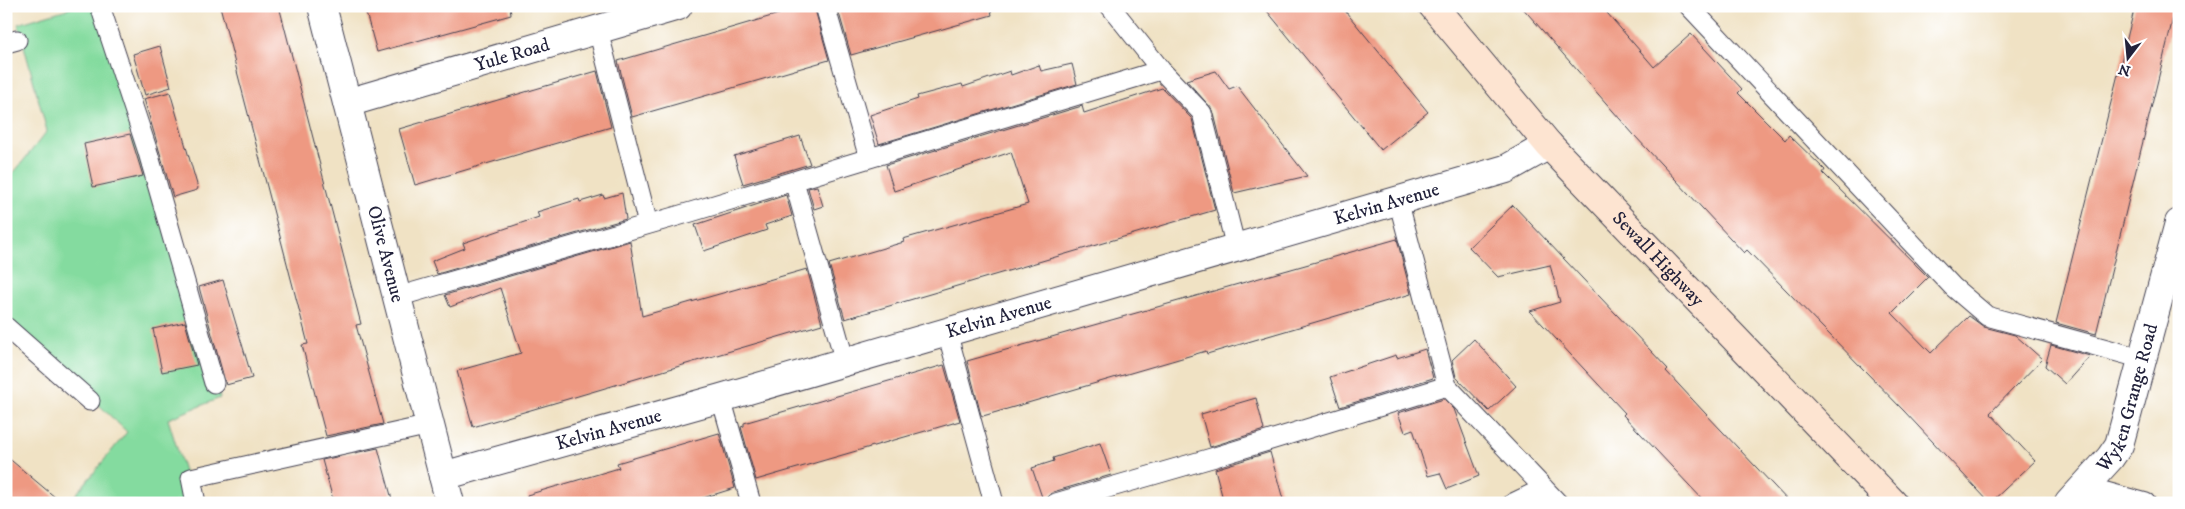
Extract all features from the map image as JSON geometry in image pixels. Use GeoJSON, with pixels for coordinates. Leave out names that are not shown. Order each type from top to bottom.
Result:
{"type":"FeatureCollection","features":[{"type":"Feature","properties":{"kind":"street","name":"Olive Avenue"},"geometry":{"type":"LineString","coordinates":[[322,6],[450,503]]}},
{"type":"Feature","properties":{"kind":"street","name":"Yule Road"},"geometry":{"type":"LineString","coordinates":[[347,103],[678,6]]}},
{"type":"Feature","properties":{"kind":"street","name":"Sewall Highway"},"geometry":{"type":"LineString","coordinates":[[1433,6],[1549,145],[1893,503]]}},
{"type":"Feature","properties":{"kind":"street","name":"Kelvin Avenue"},"geometry":{"type":"LineString","coordinates":[[444,476],[721,398],[1506,169],[1549,145]]}},
{"type":"Feature","properties":{"kind":"street","name":"Wyken Grange Road"},"geometry":{"type":"LineString","coordinates":[[2077,494],[2110,458],[2119,445],[2142,359],[2173,267],[2179,223]]}},
{"type":"Feature","properties":{"kind":"lane"},"geometry":{"type":"LineString","coordinates":[[100,6],[147,149],[214,384]]}},
{"type":"Feature","properties":{"kind":"lane"},"geometry":{"type":"LineString","coordinates":[[826,6],[869,158]]}},
{"type":"Feature","properties":{"kind":"lane"},"geometry":{"type":"LineString","coordinates":[[1110,6],[1161,70],[1202,113],[1236,248]]}},
{"type":"Feature","properties":{"kind":"lane"},"geometry":{"type":"LineString","coordinates":[[1689,6],[1953,287],[1987,316],[2142,359]]}},
{"type":"Feature","properties":{"kind":"lane"},"geometry":{"type":"LineString","coordinates":[[598,30],[648,224]]}},
{"type":"Feature","properties":{"kind":"lane"},"geometry":{"type":"LineString","coordinates":[[397,297],[794,181],[1161,70]]}},
{"type":"Feature","properties":{"kind":"lane"},"geometry":{"type":"LineString","coordinates":[[794,181],[845,362]]}},
{"type":"Feature","properties":{"kind":"lane"},"geometry":{"type":"LineString","coordinates":[[1398,200],[1447,386],[1558,503]]}},
{"type":"Feature","properties":{"kind":"lane"},"geometry":{"type":"LineString","coordinates":[[6,327],[90,401]]}},
{"type":"Feature","properties":{"kind":"lane"},"geometry":{"type":"LineString","coordinates":[[948,332],[994,503]]}},
{"type":"Feature","properties":{"kind":"lane"},"geometry":{"type":"LineString","coordinates":[[1056,503],[1215,458],[1447,386]]}},
{"type":"Feature","properties":{"kind":"lane"},"geometry":{"type":"LineString","coordinates":[[721,398],[750,503]]}},
{"type":"Feature","properties":{"kind":"lane"},"geometry":{"type":"LineString","coordinates":[[196,503],[192,478],[430,425]]}},
{"type":"Feature","properties":{"kind":"lane"},"geometry":{"type":"LineString","coordinates":[[1513,503],[1544,488]]}},
{"type":"Feature","properties":{"kind":"lane"},"geometry":{"type":"LineString","coordinates":[[2077,494],[2146,503]]}},
{"type":"Feature","properties":{"kind":"green space"},"geometry":{"type":"Polygon","coordinates":[[[77,6],[94,6],[133,106],[220,398],[168,419],[193,500],[183,503],[69,503],[127,432],[6,315],[6,179],[16,170],[47,131],[18,24],[77,6]]]}},
{"type":"Feature","properties":{"kind":"building"},"geometry":{"type":"Polygon","coordinates":[[[220,6],[279,6],[361,324],[356,325],[383,424],[326,436],[302,345],[308,344],[220,6]]]}},
{"type":"Feature","properties":{"kind":"building"},"geometry":{"type":"Polygon","coordinates":[[[364,6],[510,6],[511,15],[377,52],[364,6]]]}},
{"type":"Feature","properties":{"kind":"building"},"geometry":{"type":"Polygon","coordinates":[[[806,6],[814,6],[829,60],[632,117],[618,61],[806,6]]]}},
{"type":"Feature","properties":{"kind":"building"},"geometry":{"type":"Polygon","coordinates":[[[837,6],[990,6],[992,15],[851,55],[837,6]]]}},
{"type":"Feature","properties":{"kind":"building"},"geometry":{"type":"Polygon","coordinates":[[[1263,6],[1341,6],[1428,112],[1381,150],[1263,6]]]}},
{"type":"Feature","properties":{"kind":"building"},"geometry":{"type":"Polygon","coordinates":[[[1521,6],[1601,6],[1654,67],[1691,34],[1742,89],[1738,93],[1785,140],[1789,135],[1825,170],[1823,173],[1928,277],[1892,313],[1931,353],[1969,316],[1984,327],[2015,335],[2042,359],[1990,413],[2035,461],[1990,503],[1904,411],[1747,250],[1744,253],[1634,135],[1521,6]]]}},
{"type":"Feature","properties":{"kind":"building"},"geometry":{"type":"Polygon","coordinates":[[[2135,6],[2176,6],[2096,334],[2056,323],[2135,6]]]}},
{"type":"Feature","properties":{"kind":"building"},"geometry":{"type":"Polygon","coordinates":[[[160,46],[171,87],[145,95],[133,54],[160,46]]]}},
{"type":"Feature","properties":{"kind":"building"},"geometry":{"type":"Polygon","coordinates":[[[1072,64],[1077,84],[879,144],[870,115],[918,99],[917,96],[962,84],[963,87],[1010,71],[1011,75],[1039,65],[1041,71],[1072,64]]]}},
{"type":"Feature","properties":{"kind":"building"},"geometry":{"type":"Polygon","coordinates":[[[597,71],[611,127],[415,185],[399,129],[597,71]]]}},
{"type":"Feature","properties":{"kind":"building"},"geometry":{"type":"Polygon","coordinates":[[[1216,71],[1229,89],[1237,86],[1307,176],[1234,193],[1213,110],[1186,80],[1216,71]]]}},
{"type":"Feature","properties":{"kind":"building"},"geometry":{"type":"Polygon","coordinates":[[[1162,88],[1192,119],[1215,210],[845,319],[829,264],[904,242],[903,239],[1028,204],[1011,152],[894,191],[886,165],[1082,106],[1084,113],[1162,88]]]}},
{"type":"Feature","properties":{"kind":"building"},"geometry":{"type":"Polygon","coordinates":[[[170,92],[198,188],[197,190],[173,197],[144,99],[170,92]]]}},
{"type":"Feature","properties":{"kind":"building"},"geometry":{"type":"Polygon","coordinates":[[[130,134],[143,176],[93,187],[84,144],[130,134]]]}},
{"type":"Feature","properties":{"kind":"building"},"geometry":{"type":"Polygon","coordinates":[[[800,136],[810,164],[743,184],[734,156],[800,136]]]}},
{"type":"Feature","properties":{"kind":"building"},"geometry":{"type":"Polygon","coordinates":[[[817,186],[823,206],[814,209],[808,188],[817,186]]]}},
{"type":"Feature","properties":{"kind":"building"},"geometry":{"type":"Polygon","coordinates":[[[622,193],[626,219],[437,274],[432,261],[465,248],[463,243],[539,217],[537,212],[579,199],[580,202],[603,195],[604,198],[622,193]]]}},
{"type":"Feature","properties":{"kind":"building"},"geometry":{"type":"Polygon","coordinates":[[[786,195],[792,216],[765,225],[767,230],[704,251],[695,225],[786,195]]]}},
{"type":"Feature","properties":{"kind":"building"},"geometry":{"type":"Polygon","coordinates":[[[1513,205],[1668,369],[1666,371],[1790,503],[1706,503],[1623,415],[1625,413],[1530,311],[1560,302],[1550,265],[1498,277],[1469,247],[1513,205]]]}},
{"type":"Feature","properties":{"kind":"building"},"geometry":{"type":"Polygon","coordinates":[[[1397,239],[1411,294],[1207,354],[1206,351],[983,416],[981,415],[967,361],[1397,239]]]}},
{"type":"Feature","properties":{"kind":"building"},"geometry":{"type":"Polygon","coordinates":[[[630,241],[642,316],[807,269],[822,324],[473,427],[457,371],[521,353],[500,288],[450,307],[445,295],[630,241]]]}},
{"type":"Feature","properties":{"kind":"building"},"geometry":{"type":"Polygon","coordinates":[[[223,280],[252,378],[226,385],[199,287],[223,280]]]}},
{"type":"Feature","properties":{"kind":"building"},"geometry":{"type":"Polygon","coordinates":[[[185,322],[197,365],[162,372],[153,329],[185,322]]]}},
{"type":"Feature","properties":{"kind":"building"},"geometry":{"type":"Polygon","coordinates":[[[1474,339],[1516,386],[1489,411],[1456,377],[1452,360],[1474,339]]]}},
{"type":"Feature","properties":{"kind":"building"},"geometry":{"type":"Polygon","coordinates":[[[2051,345],[2090,356],[2065,384],[2045,366],[2051,345]]]}},
{"type":"Feature","properties":{"kind":"building"},"geometry":{"type":"Polygon","coordinates":[[[1425,349],[1433,378],[1340,407],[1330,377],[1396,355],[1397,358],[1425,349]]]}},
{"type":"Feature","properties":{"kind":"building"},"geometry":{"type":"Polygon","coordinates":[[[944,365],[960,421],[756,480],[741,427],[744,426],[744,423],[944,365]]]}},
{"type":"Feature","properties":{"kind":"building"},"geometry":{"type":"Polygon","coordinates":[[[1256,398],[1264,430],[1210,447],[1201,414],[1256,398]]]}},
{"type":"Feature","properties":{"kind":"building"},"geometry":{"type":"Polygon","coordinates":[[[1444,399],[1454,409],[1479,476],[1447,489],[1440,473],[1428,476],[1413,429],[1405,432],[1398,413],[1444,399]]]}},
{"type":"Feature","properties":{"kind":"building"},"geometry":{"type":"Polygon","coordinates":[[[719,433],[735,488],[687,503],[529,503],[527,495],[619,468],[617,463],[719,433]]]}},
{"type":"Feature","properties":{"kind":"building"},"geometry":{"type":"Polygon","coordinates":[[[1100,443],[1111,475],[1053,492],[1044,503],[1032,468],[1054,461],[1053,458],[1100,443]]]}},
{"type":"Feature","properties":{"kind":"building"},"geometry":{"type":"Polygon","coordinates":[[[378,448],[393,503],[334,503],[322,460],[378,448]]]}},
{"type":"Feature","properties":{"kind":"building"},"geometry":{"type":"Polygon","coordinates":[[[1270,452],[1284,503],[1224,503],[1215,469],[1270,452]]]}},
{"type":"Feature","properties":{"kind":"building"},"geometry":{"type":"Polygon","coordinates":[[[6,456],[62,503],[6,503],[6,456]]]}}]}
